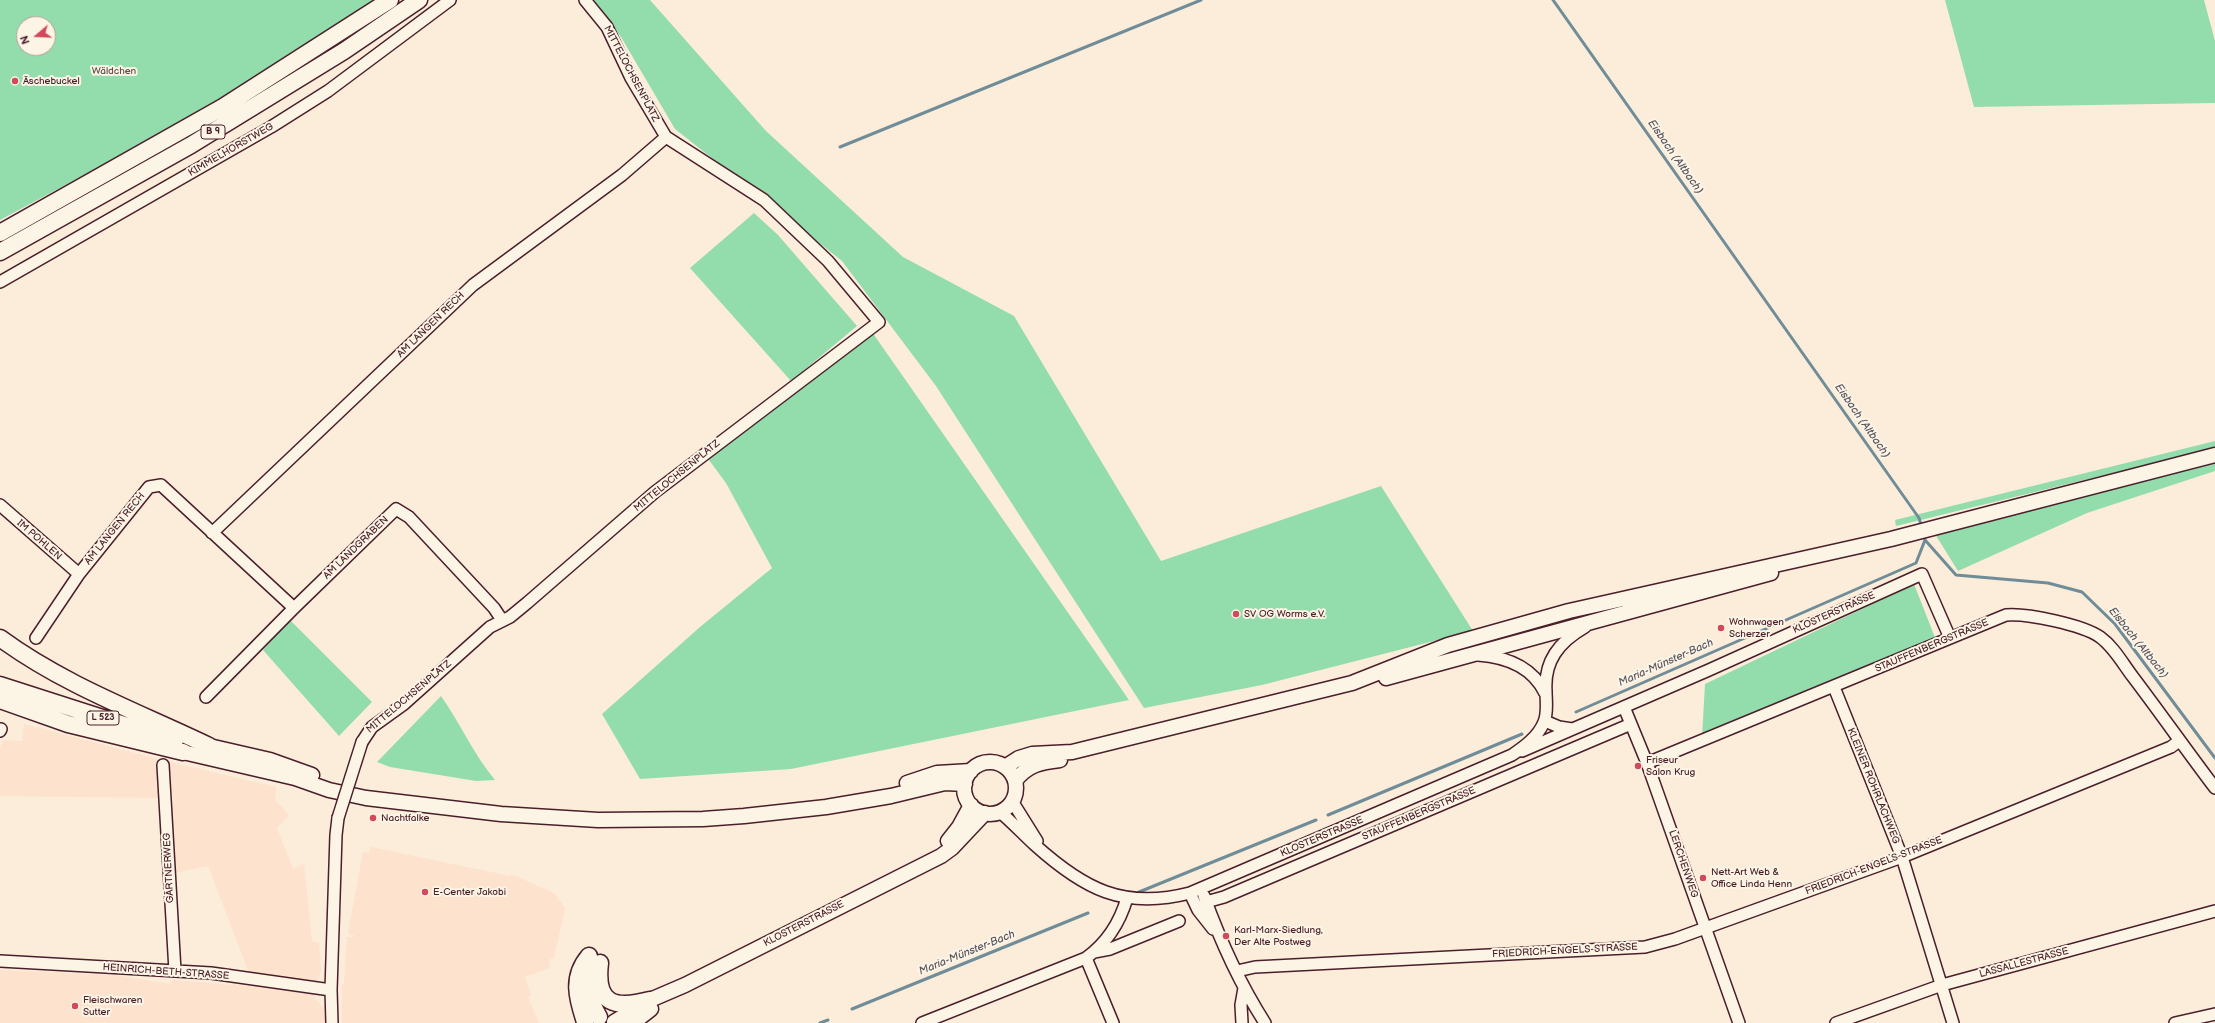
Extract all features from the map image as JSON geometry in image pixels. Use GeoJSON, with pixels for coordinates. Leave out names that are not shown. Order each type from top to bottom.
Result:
{"type":"FeatureCollection","features":[{"type":"Feature","properties":{"kind":"highway","name":"B 9"},"geometry":{"type":"LineString","coordinates":[[0,233],[224,107],[390,0]]}},
{"type":"Feature","properties":{"kind":"highway","name":"B 9"},"geometry":{"type":"LineString","coordinates":[[0,252],[191,145],[344,51],[419,0]]}},
{"type":"Feature","properties":{"kind":"highway"},"geometry":{"type":"LineString","coordinates":[[0,638],[39,664],[71,682],[209,746]]}},
{"type":"Feature","properties":{"kind":"highway","name":"L 523"},"geometry":{"type":"LineString","coordinates":[[0,685],[138,729],[209,746]]}},
{"type":"Feature","properties":{"kind":"highway","name":"L 523"},"geometry":{"type":"LineString","coordinates":[[0,700],[68,724],[183,752]]}},
{"type":"Feature","properties":{"kind":"highway"},"geometry":{"type":"LineString","coordinates":[[600,1021],[590,1000],[589,983],[595,960],[600,981],[608,1000],[621,1005],[631,1005],[650,1000]]}},
{"type":"Feature","properties":{"kind":"main road"},"geometry":{"type":"LineString","coordinates":[[971,771],[965,784],[965,792],[971,805],[985,813],[1000,812],[1012,801],[1015,794],[1015,781],[1005,767],[1024,756],[1072,752],[1263,707],[1352,683],[1448,646],[1569,611],[1912,534],[1930,528],[2215,455]]}},
{"type":"Feature","properties":{"kind":"main road"},"geometry":{"type":"LineString","coordinates":[[1015,781],[1023,772],[1036,764],[1059,760],[1594,622],[1852,552],[1891,539]]}},
{"type":"Feature","properties":{"kind":"main road","name":"L 523"},"geometry":{"type":"LineString","coordinates":[[209,746],[283,763],[337,784],[406,795],[484,804],[606,813],[701,811],[796,803],[890,788],[946,771],[971,771],[978,765],[989,762],[1005,767]]}},
{"type":"Feature","properties":{"kind":"main road","name":"L 523"},"geometry":{"type":"LineString","coordinates":[[183,752],[295,778],[329,790],[366,798],[501,814],[598,820],[703,819],[744,816],[826,807],[891,796],[945,783],[965,784]]}},
{"type":"Feature","properties":{"kind":"main road","name":"KLOSTERSTRASSE"},"geometry":{"type":"LineString","coordinates":[[924,864],[951,837],[971,805]]}},
{"type":"Feature","properties":{"kind":"main road","name":"KLOSTERSTRASSE"},"geometry":{"type":"LineString","coordinates":[[600,1021],[685,985],[924,864],[952,848],[985,813]]}},
{"type":"Feature","properties":{"kind":"main road","name":"KLOSTERSTRASSE"},"geometry":{"type":"LineString","coordinates":[[633,1023],[685,985]]}},
{"type":"Feature","properties":{"kind":"street","name":"KIMMELHORSTWEG"},"geometry":{"type":"LineString","coordinates":[[0,282],[271,127],[328,91],[450,0]]}},
{"type":"Feature","properties":{"kind":"street","name":"MITTELOCHSENPLATZ"},"geometry":{"type":"LineString","coordinates":[[332,1023],[331,990],[336,835],[338,818],[362,742],[372,727],[404,704],[490,626],[510,617],[527,603],[655,492],[879,322],[828,261],[764,200],[666,137],[631,78],[607,27],[585,0]]}},
{"type":"Feature","properties":{"kind":"street","name":"AM LANGEN RECH"},"geometry":{"type":"LineString","coordinates":[[212,533],[473,285],[622,175],[666,137]]}},
{"type":"Feature","properties":{"kind":"street","name":"AM LANGEN RECH"},"geometry":{"type":"LineString","coordinates":[[36,638],[79,574],[149,487],[155,485],[161,485],[294,608]]}},
{"type":"Feature","properties":{"kind":"street","name":"IM POHLEN"},"geometry":{"type":"LineString","coordinates":[[0,505],[79,574]]}},
{"type":"Feature","properties":{"kind":"street","name":"AM LANDGRABEN"},"geometry":{"type":"LineString","coordinates":[[206,697],[294,608],[396,509],[409,517],[494,608],[502,620]]}},
{"type":"Feature","properties":{"kind":"street","name":"KLOSTERSTRASSE"},"geometry":{"type":"LineString","coordinates":[[1000,812],[1046,855],[1086,884],[1127,898],[1158,899],[1190,893],[1550,740],[1922,574],[1950,638]]}},
{"type":"Feature","properties":{"kind":"street","name":"STAUFFENBERGSTRASSE"},"geometry":{"type":"LineString","coordinates":[[1647,763],[2006,615],[2017,614],[2046,619],[2085,630],[2100,637],[2111,648],[2179,741]]}},
{"type":"Feature","properties":{"kind":"street"},"geometry":{"type":"LineString","coordinates":[[1572,729],[1559,727],[1545,721],[1546,672],[1554,654],[1574,634],[1594,622]]}},
{"type":"Feature","properties":{"kind":"street"},"geometry":{"type":"LineString","coordinates":[[1472,654],[1496,657],[1518,664],[1536,679],[1546,695]]}},
{"type":"Feature","properties":{"kind":"street","name":"KLEINER ROHRLACHWEG"},"geometry":{"type":"LineString","coordinates":[[1834,687],[1902,857],[1953,1023]]}},
{"type":"Feature","properties":{"kind":"street","name":"LERCHENWEG"},"geometry":{"type":"LineString","coordinates":[[1624,707],[1647,763],[1704,928],[1739,1023]]}},
{"type":"Feature","properties":{"kind":"street","name":"KLOSTERSTRASSE"},"geometry":{"type":"LineString","coordinates":[[1512,755],[1532,740],[1545,721]]}},
{"type":"Feature","properties":{"kind":"street","name":"STAUFFENBERGSTRASSE"},"geometry":{"type":"LineString","coordinates":[[1206,902],[1224,898],[1631,724]]}},
{"type":"Feature","properties":{"kind":"street"},"geometry":{"type":"LineString","coordinates":[[2179,741],[2215,788]]}},
{"type":"Feature","properties":{"kind":"street","name":"FRIEDRICH-ENGELS-STRASSE"},"geometry":{"type":"LineString","coordinates":[[1237,971],[1255,967],[1645,947],[1704,928],[1902,857],[2171,747],[2179,741]]}},
{"type":"Feature","properties":{"kind":"street","name":"GÄRTNERWEG"},"geometry":{"type":"LineString","coordinates":[[163,765],[175,971]]}},
{"type":"Feature","properties":{"kind":"street","name":"KLOSTERSTRASSE"},"geometry":{"type":"LineString","coordinates":[[1012,801],[1046,855]]}},
{"type":"Feature","properties":{"kind":"street"},"geometry":{"type":"LineString","coordinates":[[1201,888],[1220,939],[1244,988],[1265,1023]]}},
{"type":"Feature","properties":{"kind":"street"},"geometry":{"type":"LineString","coordinates":[[1190,893],[1200,913],[1220,939]]}},
{"type":"Feature","properties":{"kind":"street"},"geometry":{"type":"LineString","coordinates":[[1090,955],[1114,929],[1127,898]]}},
{"type":"Feature","properties":{"kind":"street","name":"LASSALLESTRASSE"},"geometry":{"type":"LineString","coordinates":[[1836,1023],[1942,985],[2215,911]]}},
{"type":"Feature","properties":{"kind":"street"},"geometry":{"type":"LineString","coordinates":[[922,1023],[1090,955],[1110,949],[1179,921]]}},
{"type":"Feature","properties":{"kind":"street"},"geometry":{"type":"LineString","coordinates":[[1090,955],[1113,1023]]}},
{"type":"Feature","properties":{"kind":"street","name":"HEINRICH-BETH-STRASSE"},"geometry":{"type":"LineString","coordinates":[[0,961],[210,973],[331,990]]}},
{"type":"Feature","properties":{"kind":"street"},"geometry":{"type":"LineString","coordinates":[[1242,1023],[1241,1005],[1244,988]]}},
{"type":"Feature","properties":{"kind":"street"},"geometry":{"type":"LineString","coordinates":[[2175,1023],[2215,1014]]}},
{"type":"Feature","properties":{"kind":"shaded area"},"geometry":{"type":"Polygon","coordinates":[[[24,724],[158,759],[276,787],[275,800],[289,815],[277,828],[293,869],[304,864],[312,941],[319,943],[321,970],[319,978],[315,983],[315,999],[324,1008],[326,1023],[0,1023],[0,970],[114,975],[171,984],[172,980],[248,986],[248,970],[208,866],[169,874],[165,798],[0,796],[0,748],[3,740],[22,741],[24,724]]]}},
{"type":"Feature","properties":{"kind":"shaded area"},"geometry":{"type":"Polygon","coordinates":[[[371,847],[510,876],[511,874],[554,893],[565,908],[554,958],[550,959],[549,968],[525,977],[531,995],[528,997],[539,1023],[342,1023],[342,985],[344,984],[347,937],[353,937],[354,935],[348,933],[363,852],[369,853],[371,847]]]}},
{"type":"Feature","properties":{"kind":"green space","name":"Wäldchen"},"geometry":{"type":"Polygon","coordinates":[[[0,0],[380,0],[198,114],[0,220],[0,0]]]}},
{"type":"Feature","properties":{"kind":"green space"},"geometry":{"type":"Polygon","coordinates":[[[591,0],[650,0],[766,131],[903,257],[1014,316],[1161,561],[1381,486],[1473,631],[1262,685],[1144,708],[936,386],[842,261],[675,129],[621,37],[591,0]]]}},
{"type":"Feature","properties":{"kind":"green space"},"geometry":{"type":"Polygon","coordinates":[[[1945,0],[2204,0],[2215,41],[2215,103],[1974,107],[1945,0]]]}},
{"type":"Feature","properties":{"kind":"green space"},"geometry":{"type":"Polygon","coordinates":[[[754,213],[778,235],[857,326],[791,381],[690,268],[754,213]]]}},
{"type":"Feature","properties":{"kind":"green space"},"geometry":{"type":"Polygon","coordinates":[[[872,332],[1129,700],[791,769],[640,779],[602,714],[700,627],[772,568],[726,483],[706,456],[872,332]]]}},
{"type":"Feature","properties":{"kind":"green space"},"geometry":{"type":"Polygon","coordinates":[[[2215,441],[2215,448],[1896,526],[1895,520],[2215,441]]]}},
{"type":"Feature","properties":{"kind":"green space"},"geometry":{"type":"Polygon","coordinates":[[[2215,462],[2215,471],[2087,513],[1958,571],[1935,534],[2215,462]]]}},
{"type":"Feature","properties":{"kind":"green space"},"geometry":{"type":"Polygon","coordinates":[[[1914,584],[1936,640],[1702,737],[1705,684],[1914,584]]]}},
{"type":"Feature","properties":{"kind":"green space"},"geometry":{"type":"Polygon","coordinates":[[[290,620],[372,702],[339,736],[263,650],[290,620]]]}},
{"type":"Feature","properties":{"kind":"green space"},"geometry":{"type":"Polygon","coordinates":[[[441,696],[480,760],[495,780],[476,781],[390,767],[377,762],[441,696]]]}},
{"type":"Feature","properties":{"kind":"waterway"},"geometry":{"type":"LineString","coordinates":[[840,147],[1201,0]]}},
{"type":"Feature","properties":{"kind":"waterway","name":"Eisbach (Altbach)"},"geometry":{"type":"LineString","coordinates":[[1553,0],[1919,518],[1922,528]]}},
{"type":"Feature","properties":{"kind":"waterway","name":"Eisbach (Altbach)"},"geometry":{"type":"LineString","coordinates":[[1924,535],[1925,540],[1956,575],[2048,583],[2082,592],[2115,624],[2215,758]]}},
{"type":"Feature","properties":{"kind":"waterway","name":"Maria-Münster-Bach"},"geometry":{"type":"LineString","coordinates":[[1576,712],[1916,563],[1925,540]]}},
{"type":"Feature","properties":{"kind":"waterway","name":"Maria-Münster-Bach"},"geometry":{"type":"LineString","coordinates":[[1328,815],[1522,734]]}},
{"type":"Feature","properties":{"kind":"waterway","name":"Maria-Münster-Bach"},"geometry":{"type":"LineString","coordinates":[[1139,892],[1316,820]]}},
{"type":"Feature","properties":{"kind":"waterway","name":"Maria-Münster-Bach"},"geometry":{"type":"LineString","coordinates":[[852,1009],[1088,913]]}},
{"type":"Feature","properties":{"kind":"waterway","name":"Maria-Münster-Bach"},"geometry":{"type":"LineString","coordinates":[[820,1023],[828,1020]]}},
{"type":"Feature","properties":{"kind":"place","name":"Äschebuckel"},"geometry":{"type":"Point","coordinates":[15,81]}},
{"type":"Feature","properties":{"kind":"place","name":"SV OG Worms e.V."},"geometry":{"type":"Point","coordinates":[1236,614]}},
{"type":"Feature","properties":{"kind":"place","name":"Wohnwagen Scherzer"},"geometry":{"type":"Point","coordinates":[1721,628]}},
{"type":"Feature","properties":{"kind":"place","name":"Friseur Salon Krug"},"geometry":{"type":"Point","coordinates":[1638,766]}},
{"type":"Feature","properties":{"kind":"place","name":"Nachtfalke"},"geometry":{"type":"Point","coordinates":[373,818]}},
{"type":"Feature","properties":{"kind":"place","name":"Nett-Art Web & Office Linda Henn"},"geometry":{"type":"Point","coordinates":[1703,878]}},
{"type":"Feature","properties":{"kind":"place","name":"E-Center Jakobi"},"geometry":{"type":"Point","coordinates":[425,892]}},
{"type":"Feature","properties":{"kind":"place","name":"Karl-Marx-Siedlung, Der Alte Postweg"},"geometry":{"type":"Point","coordinates":[1226,936]}},
{"type":"Feature","properties":{"kind":"place","name":"Fleischwaren Sutter"},"geometry":{"type":"Point","coordinates":[75,1006]}}]}
